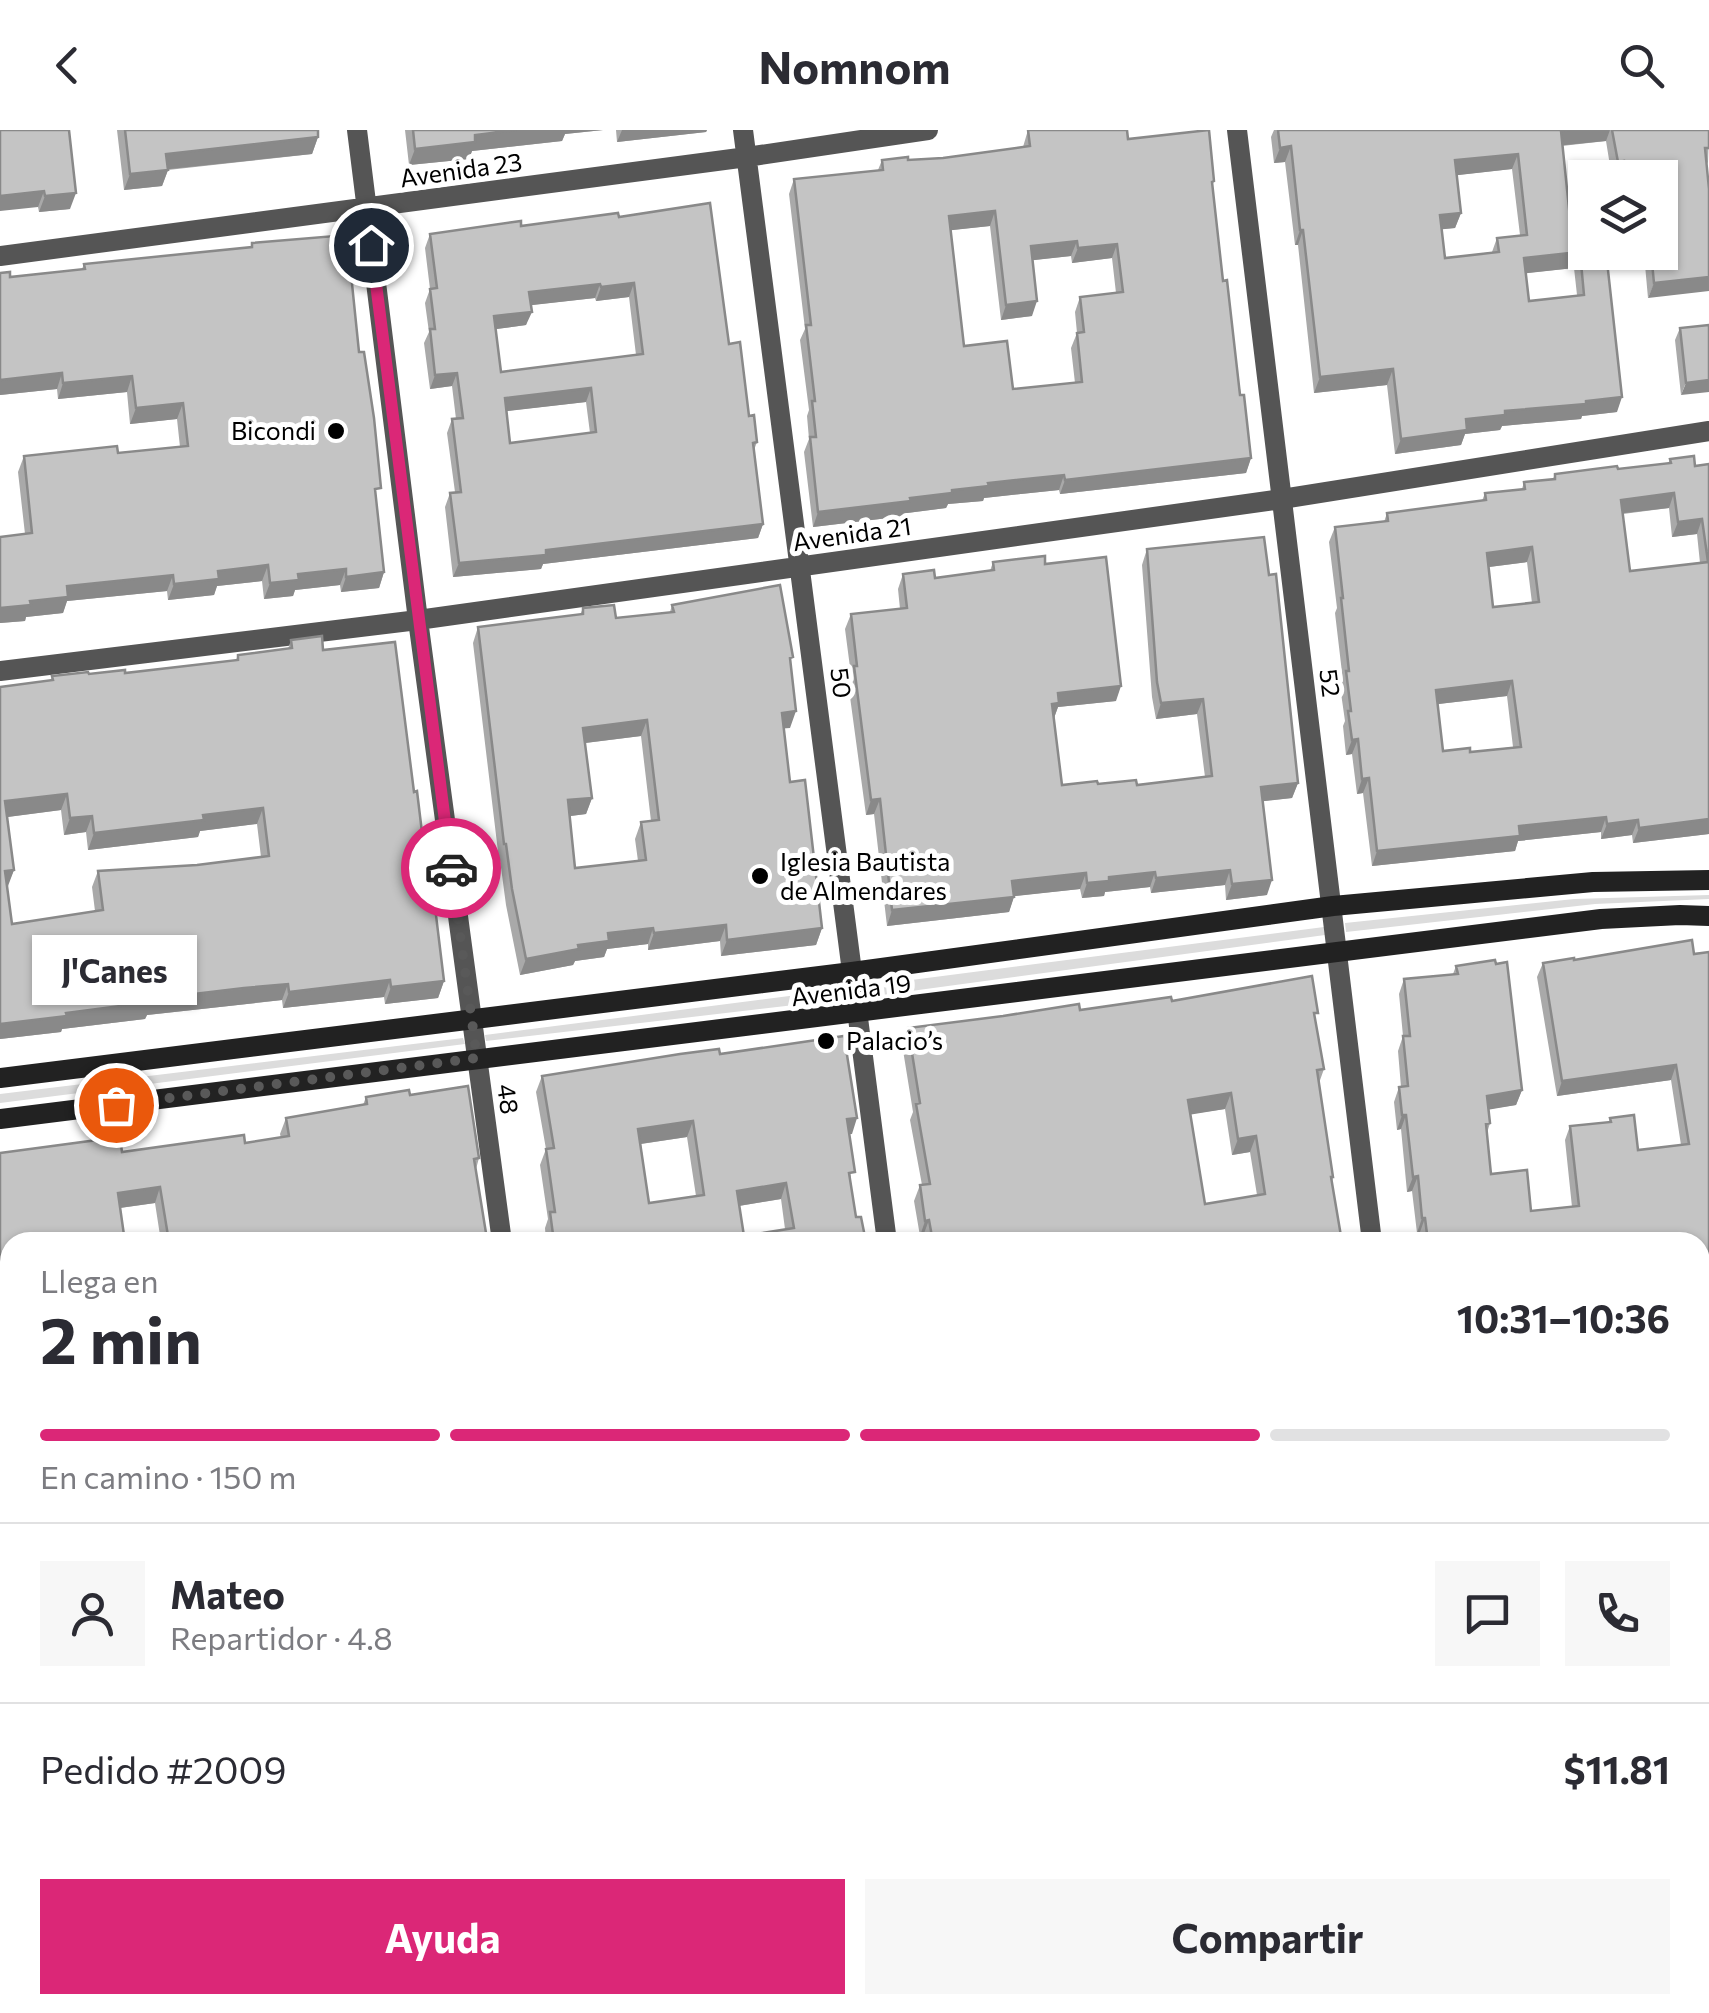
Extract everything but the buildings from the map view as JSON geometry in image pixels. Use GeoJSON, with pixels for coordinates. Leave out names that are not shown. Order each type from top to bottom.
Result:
{"type":"FeatureCollection","features":[{"type":"Feature","properties":{"kind":"main road","name":"Avenida 19"},"geometry":{"type":"LineString","coordinates":[[0,1078],[852,972],[1333,906],[1593,882],[1709,880]]}},
{"type":"Feature","properties":{"kind":"main road","name":"Avenida 19"},"geometry":{"type":"LineString","coordinates":[[0,1119],[1601,920],[1709,916]]}},
{"type":"Feature","properties":{"kind":"street","name":"48"},"geometry":{"type":"LineString","coordinates":[[357,130],[501,1232]]}},
{"type":"Feature","properties":{"kind":"street","name":"50"},"geometry":{"type":"LineString","coordinates":[[744,130],[886,1232]]}},
{"type":"Feature","properties":{"kind":"street","name":"Avenida 23"},"geometry":{"type":"LineString","coordinates":[[0,256],[928,130]]}},
{"type":"Feature","properties":{"kind":"street","name":"52"},"geometry":{"type":"LineString","coordinates":[[1238,130],[1371,1232]]}},
{"type":"Feature","properties":{"kind":"street","name":"Avenida 21"},"geometry":{"type":"LineString","coordinates":[[0,671],[418,620],[801,566],[1282,498],[1709,430]]}},
{"type":"Feature","properties":{"kind":"shaded area"},"geometry":{"type":"Polygon","coordinates":[[[1709,895],[1709,899],[1595,904],[1346,932],[1345,923],[1574,899],[1709,895]]]}},
{"type":"Feature","properties":{"kind":"shaded area"},"geometry":{"type":"Polygon","coordinates":[[[1324,927],[1325,935],[867,997],[865,986],[1324,927]]]}},
{"type":"Feature","properties":{"kind":"shaded area"},"geometry":{"type":"Polygon","coordinates":[[[844,989],[846,999],[486,1041],[485,1035],[844,989]]]}},
{"type":"Feature","properties":{"kind":"shaded area"},"geometry":{"type":"Polygon","coordinates":[[[463,1038],[465,1044],[0,1103],[0,1094],[463,1038]]]}},
{"type":"Feature","properties":{"kind":"way so far"},"geometry":{"type":"LineString","coordinates":[[116,1105],[477,1058],[451,868]]}},
{"type":"Feature","properties":{"kind":"place","name":"Bicondi"},"geometry":{"type":"Point","coordinates":[336,431]}},
{"type":"Feature","properties":{"kind":"place","name":"Iglesia Bautista de Almendares"},"geometry":{"type":"Point","coordinates":[760,876]}},
{"type":"Feature","properties":{"kind":"place","name":"Palacio’s"},"geometry":{"type":"Point","coordinates":[826,1041]}},
{"type":"Feature","properties":{"kind":"place","name":"J'Canes"},"geometry":{"type":"Point","coordinates":[116,1105]}},
{"type":"Feature","properties":{"kind":"route"},"geometry":{"type":"LineString","coordinates":[[371,245],[451,868]]}}]}
